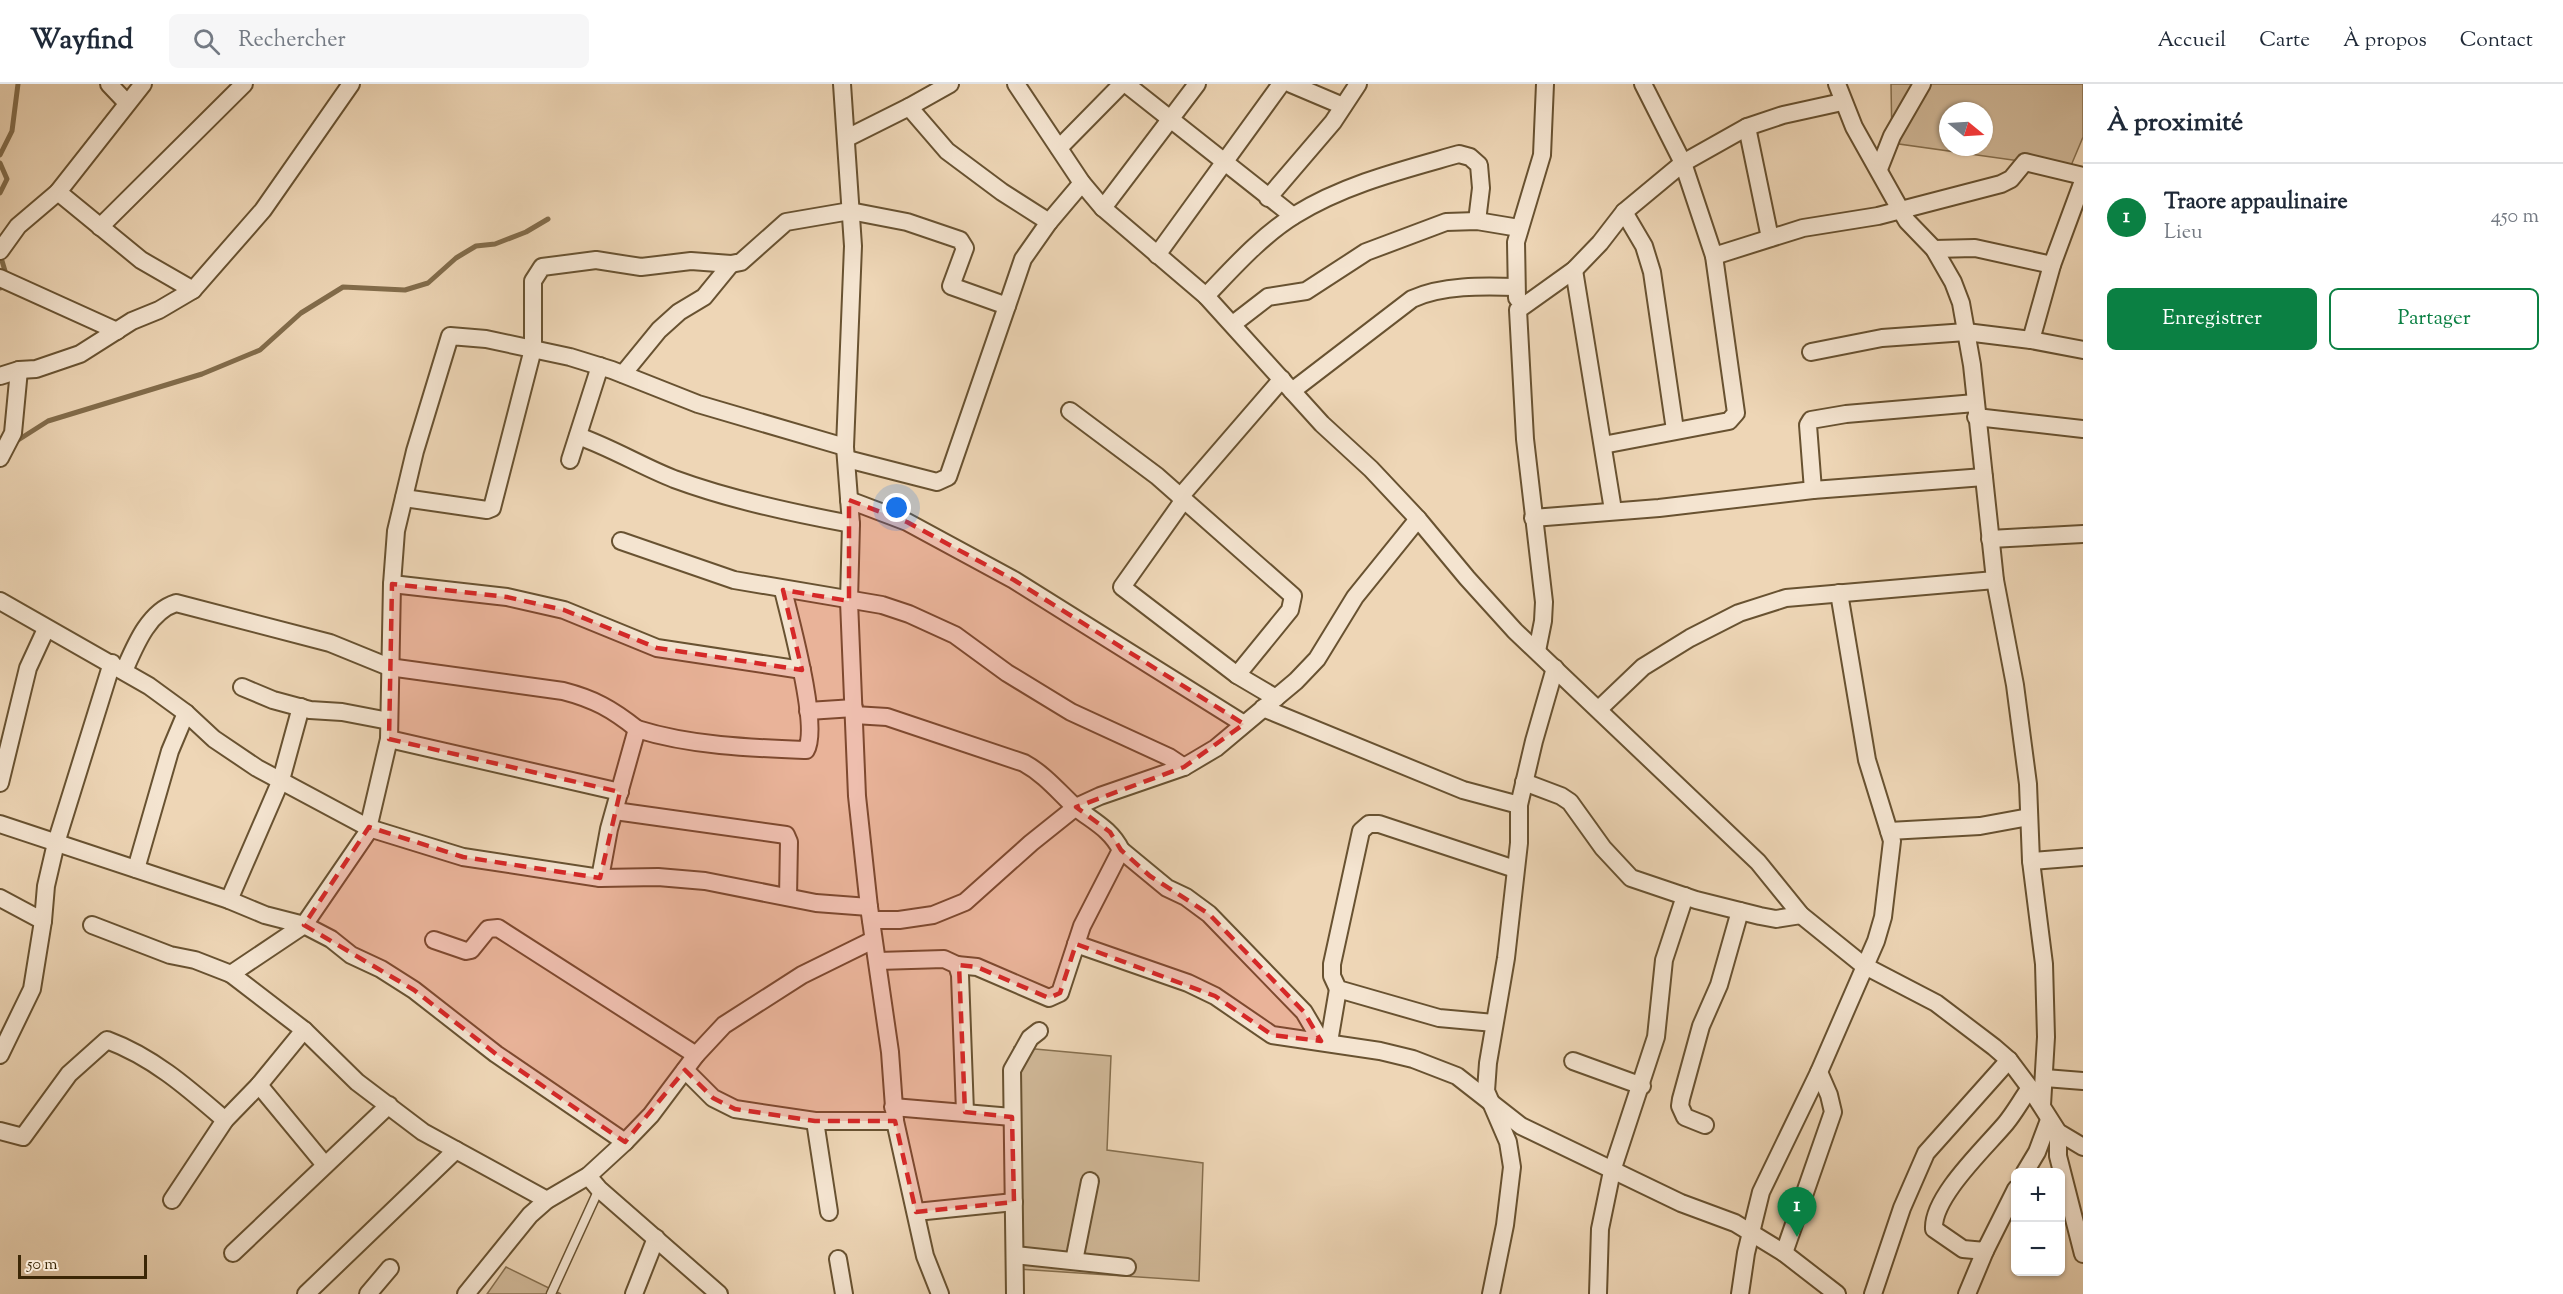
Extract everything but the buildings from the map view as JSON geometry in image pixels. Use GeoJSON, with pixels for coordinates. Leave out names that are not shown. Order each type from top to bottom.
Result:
{"type":"FeatureCollection","features":[{"type":"Feature","properties":{"kind":"street"},"geometry":{"type":"LineString","coordinates":[[109,84],[127,104]]}},
{"type":"Feature","properties":{"kind":"street"},"geometry":{"type":"LineString","coordinates":[[0,251],[14,231],[58,192],[143,84]]}},
{"type":"Feature","properties":{"kind":"street"},"geometry":{"type":"LineString","coordinates":[[100,227],[244,84]]}},
{"type":"Feature","properties":{"kind":"street"},"geometry":{"type":"LineString","coordinates":[[0,376],[19,370],[36,369],[80,354],[193,290],[263,210],[298,163],[331,108],[351,84]]}},
{"type":"Feature","properties":{"kind":"street"},"geometry":{"type":"LineString","coordinates":[[842,84],[853,246],[846,453],[851,524],[849,601],[856,796],[873,940],[890,1052],[894,1114],[925,1256],[940,1294]]}},
{"type":"Feature","properties":{"kind":"street"},"geometry":{"type":"LineString","coordinates":[[847,138],[950,84]]}},
{"type":"Feature","properties":{"kind":"street"},"geometry":{"type":"LineString","coordinates":[[1016,84],[1082,183],[1103,208],[1206,296],[1322,424],[1371,469],[1418,519],[1467,578],[1537,651],[1758,862],[1802,915],[1863,965],[1935,1004],[2009,1060],[2050,1119],[2083,1147]]}},
{"type":"Feature","properties":{"kind":"street"},"geometry":{"type":"LineString","coordinates":[[1059,148],[1124,84],[1293,216]]}},
{"type":"Feature","properties":{"kind":"street"},"geometry":{"type":"LineString","coordinates":[[1103,208],[1197,84]]}},
{"type":"Feature","properties":{"kind":"street"},"geometry":{"type":"LineString","coordinates":[[1157,255],[1281,84]]}},
{"type":"Feature","properties":{"kind":"street"},"geometry":{"type":"LineString","coordinates":[[1291,84],[1343,106]]}},
{"type":"Feature","properties":{"kind":"street"},"geometry":{"type":"LineString","coordinates":[[1268,198],[1343,106],[1358,84]]}},
{"type":"Feature","properties":{"kind":"street"},"geometry":{"type":"LineString","coordinates":[[1537,651],[1544,602],[1525,440],[1516,287],[1516,242],[1542,155],[1545,84]]}},
{"type":"Feature","properties":{"kind":"street"},"geometry":{"type":"LineString","coordinates":[[1603,445],[1730,421],[1736,413],[1714,256],[1683,163],[1643,84]]}},
{"type":"Feature","properties":{"kind":"street"},"geometry":{"type":"LineString","coordinates":[[1837,84],[1842,102],[1900,209],[1907,221],[1934,249],[1961,303],[1995,579],[2015,685],[2029,817],[2031,861],[2044,964],[2045,1078],[2050,1119],[2083,1254]]}},
{"type":"Feature","properties":{"kind":"street"},"geometry":{"type":"LineString","coordinates":[[1879,169],[1892,136],[1922,84]]}},
{"type":"Feature","properties":{"kind":"street"},"geometry":{"type":"LineString","coordinates":[[1518,310],[1574,270],[1600,243],[1624,212],[1683,163],[1747,127],[1783,115],[1842,102]]}},
{"type":"Feature","properties":{"kind":"street"},"geometry":{"type":"LineString","coordinates":[[909,107],[947,151],[1002,192],[1049,222]]}},
{"type":"Feature","properties":{"kind":"street"},"geometry":{"type":"LineString","coordinates":[[1747,127],[1770,238]]}},
{"type":"Feature","properties":{"kind":"street"},"geometry":{"type":"LineString","coordinates":[[1206,296],[1243,258],[1293,216],[1342,191],[1459,154],[1479,165],[1481,188],[1477,221]]}},
{"type":"Feature","properties":{"kind":"street"},"geometry":{"type":"LineString","coordinates":[[1714,256],[1803,228],[1900,209],[2001,184],[2010,179],[2025,162],[2083,176]]}},
{"type":"Feature","properties":{"kind":"street"},"geometry":{"type":"LineString","coordinates":[[2031,340],[2052,265],[2083,180]]}},
{"type":"Feature","properties":{"kind":"street"},"geometry":{"type":"LineString","coordinates":[[231,974],[304,925],[367,833],[389,739],[389,667],[396,531],[415,452],[450,336],[486,339],[600,366],[698,404],[937,482],[944,481],[948,477],[1023,259],[1049,222],[1082,183]]}},
{"type":"Feature","properties":{"kind":"street"},"geometry":{"type":"LineString","coordinates":[[58,192],[141,260],[193,290]]}},
{"type":"Feature","properties":{"kind":"street"},"geometry":{"type":"LineString","coordinates":[[404,498],[486,510],[492,508],[533,349],[533,281],[542,267],[596,260],[642,267],[691,261],[731,264],[747,260],[767,237],[786,222],[850,211],[907,222],[960,240],[965,248],[951,286],[1007,306]]}},
{"type":"Feature","properties":{"kind":"street"},"geometry":{"type":"LineString","coordinates":[[1624,212],[1644,246],[1652,272],[1675,430]]}},
{"type":"Feature","properties":{"kind":"street"},"geometry":{"type":"LineString","coordinates":[[1233,324],[1259,302],[1269,297],[1305,291],[1366,252],[1446,222],[1477,221],[1519,228]]}},
{"type":"Feature","properties":{"kind":"street"},"geometry":{"type":"LineString","coordinates":[[1934,249],[1975,248],[2052,265]]}},
{"type":"Feature","properties":{"kind":"street"},"geometry":{"type":"LineString","coordinates":[[623,374],[659,330],[679,312],[704,297],[731,264]]}},
{"type":"Feature","properties":{"kind":"street"},"geometry":{"type":"LineString","coordinates":[[1574,270],[1613,510]]}},
{"type":"Feature","properties":{"kind":"street"},"geometry":{"type":"LineString","coordinates":[[0,278],[117,331]]}},
{"type":"Feature","properties":{"kind":"street"},"geometry":{"type":"LineString","coordinates":[[1516,287],[1480,287],[1422,294],[1287,385],[1182,499],[1122,587],[1237,675],[1269,703],[1463,790],[1520,805]]}},
{"type":"Feature","properties":{"kind":"street"},"geometry":{"type":"LineString","coordinates":[[1811,352],[1882,338],[1966,332],[2031,340],[2083,350]]}},
{"type":"Feature","properties":{"kind":"street"},"geometry":{"type":"LineString","coordinates":[[570,460],[600,366]]}},
{"type":"Feature","properties":{"kind":"street"},"geometry":{"type":"LineString","coordinates":[[0,458],[13,433],[19,370]]}},
{"type":"Feature","properties":{"kind":"street"},"geometry":{"type":"LineString","coordinates":[[1813,490],[1808,424],[1811,420],[1975,410],[2083,429]]}},
{"type":"Feature","properties":{"kind":"street"},"geometry":{"type":"LineString","coordinates":[[1070,411],[1118,445],[1293,596],[1290,610],[1237,675]]}},
{"type":"Feature","properties":{"kind":"street"},"geometry":{"type":"LineString","coordinates":[[578,436],[610,448],[654,471],[710,491],[851,524]]}},
{"type":"Feature","properties":{"kind":"street"},"geometry":{"type":"LineString","coordinates":[[1533,518],[1813,490],[1984,477]]}},
{"type":"Feature","properties":{"kind":"street"},"geometry":{"type":"LineString","coordinates":[[849,500],[907,522],[1014,580],[1244,724]]}},
{"type":"Feature","properties":{"kind":"street"},"geometry":{"type":"LineString","coordinates":[[0,601],[46,629],[118,667],[186,713],[214,739],[257,768],[369,828],[440,852],[600,878],[681,878],[842,906],[899,920],[933,915],[965,903],[1031,843],[1076,807],[1110,792],[1184,767],[1216,748],[1317,660],[1355,597],[1418,519]]}},
{"type":"Feature","properties":{"kind":"street"},"geometry":{"type":"LineString","coordinates":[[1990,539],[2083,534]]}},
{"type":"Feature","properties":{"kind":"street"},"geometry":{"type":"LineString","coordinates":[[621,541],[734,580],[882,605],[955,635],[1007,673],[1071,712],[1162,753],[1184,767]]}},
{"type":"Feature","properties":{"kind":"street"},"geometry":{"type":"LineString","coordinates":[[1599,709],[1643,667],[1739,613],[1786,598],[1995,579]]}},
{"type":"Feature","properties":{"kind":"street"},"geometry":{"type":"LineString","coordinates":[[392,584],[507,597],[564,610],[657,648],[802,669]]}},
{"type":"Feature","properties":{"kind":"street"},"geometry":{"type":"LineString","coordinates":[[0,1055],[32,989],[46,886],[56,843],[118,667],[162,607],[176,603],[330,643],[389,667],[563,691],[602,703],[638,729],[678,739],[806,750],[810,727],[802,669],[783,590]]}},
{"type":"Feature","properties":{"kind":"street"},"geometry":{"type":"LineString","coordinates":[[1740,1294],[1750,1232],[1761,1192],[1819,1072],[1863,965],[1876,941],[1883,917],[1892,847],[1867,760],[1839,593]]}},
{"type":"Feature","properties":{"kind":"street"},"geometry":{"type":"LineString","coordinates":[[0,783],[28,668],[46,629]]}},
{"type":"Feature","properties":{"kind":"street"},"geometry":{"type":"LineString","coordinates":[[1491,1294],[1505,1225],[1512,1167],[1508,1142],[1486,1091],[1494,1023],[1506,958],[1519,843],[1520,805],[1524,782],[1555,668]]}},
{"type":"Feature","properties":{"kind":"street"},"geometry":{"type":"LineString","coordinates":[[242,687],[273,700],[310,710],[342,712],[389,722]]}},
{"type":"Feature","properties":{"kind":"street"},"geometry":{"type":"LineString","coordinates":[[229,900],[281,780],[300,707]]}},
{"type":"Feature","properties":{"kind":"street"},"geometry":{"type":"LineString","coordinates":[[808,711],[854,711],[887,717],[1015,758],[1037,770],[1076,807],[1110,832],[1121,850],[1167,888],[1186,897],[1209,914],[1304,1012],[1325,1041]]}},
{"type":"Feature","properties":{"kind":"street"},"geometry":{"type":"LineString","coordinates":[[136,869],[170,751],[186,713]]}},
{"type":"Feature","properties":{"kind":"street"},"geometry":{"type":"LineString","coordinates":[[600,878],[615,810],[638,729]]}},
{"type":"Feature","properties":{"kind":"street"},"geometry":{"type":"LineString","coordinates":[[389,739],[620,792]]}},
{"type":"Feature","properties":{"kind":"street"},"geometry":{"type":"LineString","coordinates":[[1524,782],[1561,796],[1570,802],[1618,867],[1631,878],[1685,896],[1776,919],[1802,915]]}},
{"type":"Feature","properties":{"kind":"street"},"geometry":{"type":"LineString","coordinates":[[615,810],[786,835],[789,842],[788,897]]}},
{"type":"Feature","properties":{"kind":"street"},"geometry":{"type":"LineString","coordinates":[[1889,831],[1980,826],[2029,817]]}},
{"type":"Feature","properties":{"kind":"street"},"geometry":{"type":"LineString","coordinates":[[0,824],[229,900],[265,915],[304,925],[331,939],[351,955],[414,990],[496,1054],[625,1142]]}},
{"type":"Feature","properties":{"kind":"street"},"geometry":{"type":"LineString","coordinates":[[1325,1041],[1338,989],[1332,976],[1332,964],[1361,831],[1369,824],[1380,824],[1515,869]]}},
{"type":"Feature","properties":{"kind":"street"},"geometry":{"type":"LineString","coordinates":[[878,961],[944,959],[957,965],[977,967],[1049,998],[1060,993],[1082,926],[1121,850]]}},
{"type":"Feature","properties":{"kind":"street"},"geometry":{"type":"LineString","coordinates":[[2031,861],[2083,857]]}},
{"type":"Feature","properties":{"kind":"street"},"geometry":{"type":"LineString","coordinates":[[1598,1294],[1600,1229],[1612,1171],[1642,1086],[1656,1037],[1664,960],[1685,896]]}},
{"type":"Feature","properties":{"kind":"street"},"geometry":{"type":"LineString","coordinates":[[0,898],[43,921]]}},
{"type":"Feature","properties":{"kind":"street"},"geometry":{"type":"LineString","coordinates":[[1704,1125],[1685,1117],[1681,1111],[1681,1099],[1701,1026],[1719,985],[1740,911]]}},
{"type":"Feature","properties":{"kind":"street"},"geometry":{"type":"LineString","coordinates":[[92,925],[170,955],[195,960],[231,974],[304,1030],[357,1082],[423,1132],[547,1200]]}},
{"type":"Feature","properties":{"kind":"street"},"geometry":{"type":"LineString","coordinates":[[434,940],[466,951],[471,950],[488,928],[498,928],[696,1055]]}},
{"type":"Feature","properties":{"kind":"street"},"geometry":{"type":"LineString","coordinates":[[466,1294],[530,1215],[547,1200],[593,1182],[625,1142],[651,1115],[696,1055],[724,1025],[771,993],[873,940]]}},
{"type":"Feature","properties":{"kind":"street"},"geometry":{"type":"LineString","coordinates":[[1076,944],[1188,983],[1215,996],[1272,1035],[1325,1041],[1391,1054],[1457,1076],[1521,1125],[1612,1171],[1750,1232],[1784,1253],[1837,1294]]}},
{"type":"Feature","properties":{"kind":"street"},"geometry":{"type":"LineString","coordinates":[[957,965],[960,975],[964,1112]]}},
{"type":"Feature","properties":{"kind":"street"},"geometry":{"type":"LineString","coordinates":[[1338,989],[1439,1018],[1494,1023]]}},
{"type":"Feature","properties":{"kind":"street"},"geometry":{"type":"LineString","coordinates":[[172,1200],[225,1120],[260,1085],[304,1030]]}},
{"type":"Feature","properties":{"kind":"street"},"geometry":{"type":"LineString","coordinates":[[1015,1294],[1012,1070],[1030,1038],[1039,1031]]}},
{"type":"Feature","properties":{"kind":"street"},"geometry":{"type":"LineString","coordinates":[[0,1131],[23,1137],[30,1124],[69,1074],[107,1040],[129,1048],[165,1069],[225,1120]]}},
{"type":"Feature","properties":{"kind":"street"},"geometry":{"type":"LineString","coordinates":[[1873,1294],[1902,1208],[1926,1153],[2009,1060]]}},
{"type":"Feature","properties":{"kind":"street"},"geometry":{"type":"LineString","coordinates":[[1573,1061],[1642,1086]]}},
{"type":"Feature","properties":{"kind":"street"},"geometry":{"type":"LineString","coordinates":[[685,1070],[713,1098],[735,1109],[815,1120],[964,1112],[1011,1117]]}},
{"type":"Feature","properties":{"kind":"street"},"geometry":{"type":"LineString","coordinates":[[1784,1253],[1833,1112],[1832,1103],[1819,1072]]}},
{"type":"Feature","properties":{"kind":"street"},"geometry":{"type":"LineString","coordinates":[[2045,1078],[2083,1081]]}},
{"type":"Feature","properties":{"kind":"street"},"geometry":{"type":"LineString","coordinates":[[260,1085],[325,1166]]}},
{"type":"Feature","properties":{"kind":"street"},"geometry":{"type":"LineString","coordinates":[[1984,1251],[1953,1245],[1934,1229],[1933,1220],[1959,1176],[2007,1122],[2030,1088]]}},
{"type":"Feature","properties":{"kind":"street"},"geometry":{"type":"LineString","coordinates":[[233,1253],[389,1106]]}},
{"type":"Feature","properties":{"kind":"street"},"geometry":{"type":"LineString","coordinates":[[2028,1168],[2050,1119]]}},
{"type":"Feature","properties":{"kind":"street"},"geometry":{"type":"LineString","coordinates":[[815,1120],[829,1212]]}},
{"type":"Feature","properties":{"kind":"street"},"geometry":{"type":"LineString","coordinates":[[306,1294],[456,1150]]}},
{"type":"Feature","properties":{"kind":"street"},"geometry":{"type":"LineString","coordinates":[[1074,1262],[1090,1181]]}},
{"type":"Feature","properties":{"kind":"street"},"geometry":{"type":"LineString","coordinates":[[593,1182],[717,1294]]}},
{"type":"Feature","properties":{"kind":"street"},"geometry":{"type":"LineString","coordinates":[[1967,1294],[1984,1251],[2011,1199]]}},
{"type":"Feature","properties":{"kind":"street"},"geometry":{"type":"LineString","coordinates":[[916,1212],[1014,1202]]}},
{"type":"Feature","properties":{"kind":"street"},"geometry":{"type":"LineString","coordinates":[[634,1294],[656,1238]]}},
{"type":"Feature","properties":{"kind":"street"},"geometry":{"type":"LineString","coordinates":[[1015,1255],[1127,1267]]}},
{"type":"Feature","properties":{"kind":"street"},"geometry":{"type":"LineString","coordinates":[[838,1259],[843,1294]]}},
{"type":"Feature","properties":{"kind":"street"},"geometry":{"type":"LineString","coordinates":[[368,1294],[390,1268]]}},
{"type":"Feature","properties":{"kind":"lane"},"geometry":{"type":"LineString","coordinates":[[551,1294],[593,1182]]}},
{"type":"Feature","properties":{"kind":"highlighted area"},"geometry":{"type":"Polygon","coordinates":[[[849,500],[907,522],[1014,580],[1244,724],[1184,767],[1076,807],[1110,832],[1121,850],[1150,876],[1209,914],[1304,1012],[1321,1041],[1272,1035],[1215,996],[1076,944],[1060,993],[1049,998],[977,967],[959,965],[965,1112],[1012,1117],[1014,1202],[916,1212],[895,1121],[815,1121],[735,1109],[713,1098],[685,1070],[625,1142],[496,1054],[414,990],[304,925],[369,827],[463,857],[600,878],[620,792],[389,739],[392,584],[507,597],[564,610],[657,648],[802,670],[783,590],[849,601],[849,500]]]}},
{"type":"Feature","properties":{"kind":"shaded area"},"geometry":{"type":"Polygon","coordinates":[[[1891,84],[2083,84],[2083,137],[2070,168],[1985,156],[1993,156],[1993,102],[1939,102],[1939,150],[1892,143],[1891,84]]]}},
{"type":"Feature","properties":{"kind":"shaded area"},"geometry":{"type":"Polygon","coordinates":[[[1014,1047],[1111,1056],[1107,1150],[1203,1163],[1199,1281],[1018,1269],[1014,1047]]]}},
{"type":"Feature","properties":{"kind":"shaded area"},"geometry":{"type":"Polygon","coordinates":[[[506,1267],[561,1294],[487,1294],[506,1267]]]}},
{"type":"Feature","properties":{"kind":"waterway"},"geometry":{"type":"LineString","coordinates":[[0,155],[12,131],[18,84]]}},
{"type":"Feature","properties":{"kind":"waterway"},"geometry":{"type":"LineString","coordinates":[[0,163],[7,179],[0,193]]}},
{"type":"Feature","properties":{"kind":"waterway"},"geometry":{"type":"LineString","coordinates":[[15,442],[48,421],[202,374],[260,350],[301,313],[343,287],[405,290],[428,283],[456,258],[476,246],[495,244],[526,232],[548,219]]}},
{"type":"Feature","properties":{"kind":"waterway"},"geometry":{"type":"LineString","coordinates":[[0,254],[5,271],[0,288]]}},
{"type":"Feature","properties":{"kind":"place","name":"Traore appaulinaire"},"geometry":{"type":"Point","coordinates":[1797,1237]}}]}
